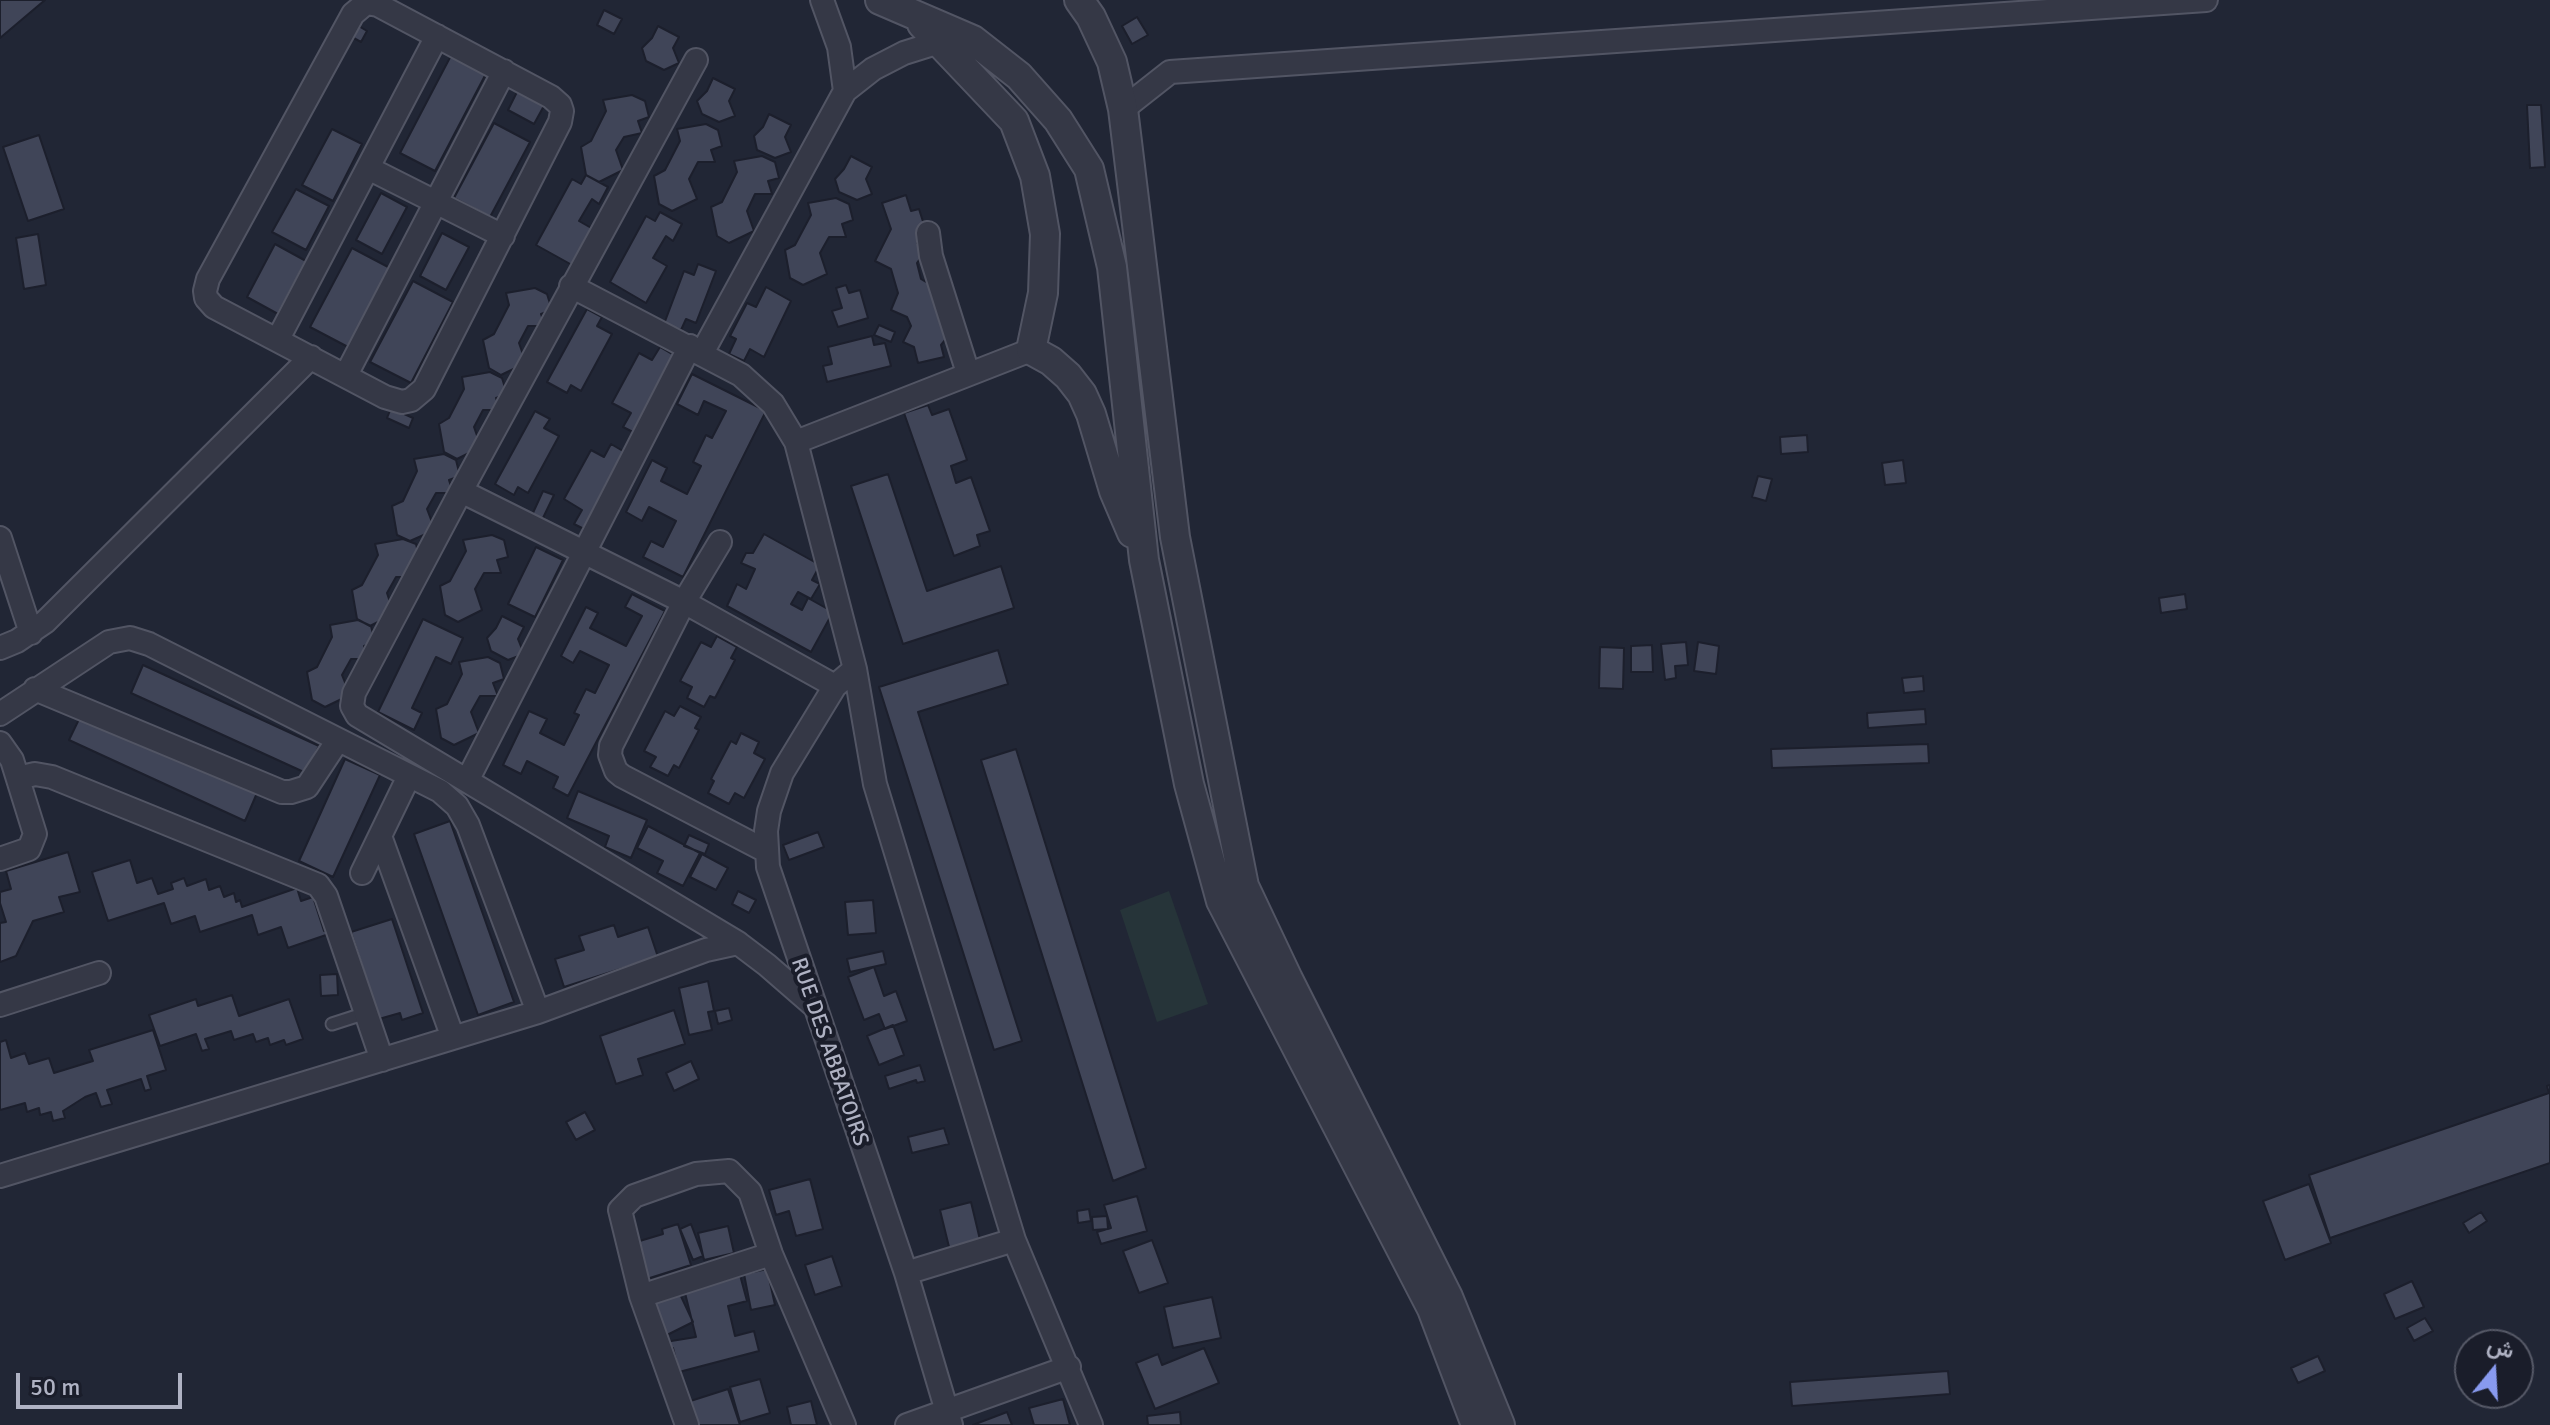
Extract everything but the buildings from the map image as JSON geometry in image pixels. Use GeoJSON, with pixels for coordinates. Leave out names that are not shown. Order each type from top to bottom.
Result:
{"type":"FeatureCollection","features":[{"type":"Feature","properties":{"kind":"street"},"geometry":{"type":"LineString","coordinates":[[822,0],[839,47],[845,91]]}},
{"type":"Feature","properties":{"kind":"street"},"geometry":{"type":"LineString","coordinates":[[880,0],[973,40],[1019,76],[1058,120],[1089,169],[1112,267],[1144,560],[1189,784],[1221,901],[1432,1309],[1476,1425]]}},
{"type":"Feature","properties":{"kind":"street"},"geometry":{"type":"LineString","coordinates":[[1079,0],[1091,17],[1112,62],[1123,109],[1175,537],[1244,886],[1448,1297],[1500,1425]]}},
{"type":"Feature","properties":{"kind":"street"},"geometry":{"type":"LineString","coordinates":[[1123,109],[1170,72],[2206,0]]}},
{"type":"Feature","properties":{"kind":"street"},"geometry":{"type":"LineString","coordinates":[[372,3],[504,71],[556,101],[562,116],[503,236],[424,389],[418,395],[411,400],[394,401],[209,303],[205,291],[208,279],[356,9],[372,3]]}},
{"type":"Feature","properties":{"kind":"street"},"geometry":{"type":"LineString","coordinates":[[913,14],[1014,121],[1035,176],[1045,234],[1043,293],[1031,350]]}},
{"type":"Feature","properties":{"kind":"street"},"geometry":{"type":"LineString","coordinates":[[278,339],[437,36]]}},
{"type":"Feature","properties":{"kind":"street"},"geometry":{"type":"LineString","coordinates":[[468,779],[582,552],[845,91],[873,69],[904,53],[939,42],[973,40]]}},
{"type":"Feature","properties":{"kind":"street"},"geometry":{"type":"LineString","coordinates":[[696,60],[571,286],[351,699],[357,715],[738,943],[813,1005]]}},
{"type":"Feature","properties":{"kind":"street"},"geometry":{"type":"LineString","coordinates":[[346,375],[504,71]]}},
{"type":"Feature","properties":{"kind":"street"},"geometry":{"type":"LineString","coordinates":[[368,168],[503,236]]}},
{"type":"Feature","properties":{"kind":"street"},"geometry":{"type":"LineString","coordinates":[[928,233],[931,256],[968,373]]}},
{"type":"Feature","properties":{"kind":"street"},"geometry":{"type":"LineString","coordinates":[[571,286],[696,349],[758,388],[786,422],[796,442],[855,669],[875,784],[1014,1240],[1091,1425]]}},
{"type":"Feature","properties":{"kind":"street"},"geometry":{"type":"LineString","coordinates":[[1031,350],[1060,368],[1082,394],[1114,491],[1144,560]]}},
{"type":"Feature","properties":{"kind":"street"},"geometry":{"type":"LineString","coordinates":[[796,442],[1031,350]]}},
{"type":"Feature","properties":{"kind":"street"},"geometry":{"type":"LineString","coordinates":[[0,648],[31,633],[51,616],[311,357]]}},
{"type":"Feature","properties":{"kind":"street"},"geometry":{"type":"LineString","coordinates":[[461,491],[684,602],[835,686]]}},
{"type":"Feature","properties":{"kind":"street"},"geometry":{"type":"LineString","coordinates":[[0,538],[31,633]]}},
{"type":"Feature","properties":{"kind":"street"},"geometry":{"type":"LineString","coordinates":[[720,542],[684,602],[611,746],[611,763],[622,776],[766,851]]}},
{"type":"Feature","properties":{"kind":"street"},"geometry":{"type":"LineString","coordinates":[[0,714],[109,642],[130,638],[149,644],[440,791],[463,815],[538,1012]]}},
{"type":"Feature","properties":{"kind":"street","name":"RUE DES ABBATOIRS"},"geometry":{"type":"LineString","coordinates":[[855,669],[835,686],[782,773],[769,811],[766,851],[772,883],[787,929],[906,1273],[948,1419]]}},
{"type":"Feature","properties":{"kind":"street"},"geometry":{"type":"LineString","coordinates":[[35,689],[282,792],[307,787],[338,740]]}},
{"type":"Feature","properties":{"kind":"street"},"geometry":{"type":"LineString","coordinates":[[0,743],[12,760],[35,840],[29,849],[0,859]]}},
{"type":"Feature","properties":{"kind":"street"},"geometry":{"type":"LineString","coordinates":[[18,778],[35,774],[52,777],[313,881],[326,896],[382,1060]]}},
{"type":"Feature","properties":{"kind":"street"},"geometry":{"type":"LineString","coordinates":[[362,873],[409,776]]}},
{"type":"Feature","properties":{"kind":"street"},"geometry":{"type":"LineString","coordinates":[[380,836],[453,1038]]}},
{"type":"Feature","properties":{"kind":"street"},"geometry":{"type":"LineString","coordinates":[[767,965],[787,929]]}},
{"type":"Feature","properties":{"kind":"street"},"geometry":{"type":"LineString","coordinates":[[0,1176],[538,1012],[706,950],[738,943]]}},
{"type":"Feature","properties":{"kind":"street"},"geometry":{"type":"LineString","coordinates":[[0,1005],[99,973]]}},
{"type":"Feature","properties":{"kind":"street"},"geometry":{"type":"LineString","coordinates":[[687,1425],[641,1296],[620,1210],[634,1196],[696,1174],[729,1171],[750,1192],[771,1254],[844,1425]]}},
{"type":"Feature","properties":{"kind":"street"},"geometry":{"type":"LineString","coordinates":[[906,1273],[1014,1240]]}},
{"type":"Feature","properties":{"kind":"street"},"geometry":{"type":"LineString","coordinates":[[641,1296],[771,1254]]}},
{"type":"Feature","properties":{"kind":"street"},"geometry":{"type":"LineString","coordinates":[[907,1425],[948,1419],[1069,1367]]}},
{"type":"Feature","properties":{"kind":"lane"},"geometry":{"type":"LineString","coordinates":[[332,1024],[366,1013]]}},
{"type":"Feature","properties":{"kind":"shaded area"},"geometry":{"type":"Polygon","coordinates":[[[1169,891],[1208,1004],[1157,1022],[1120,910],[1169,891]]]}}]}
